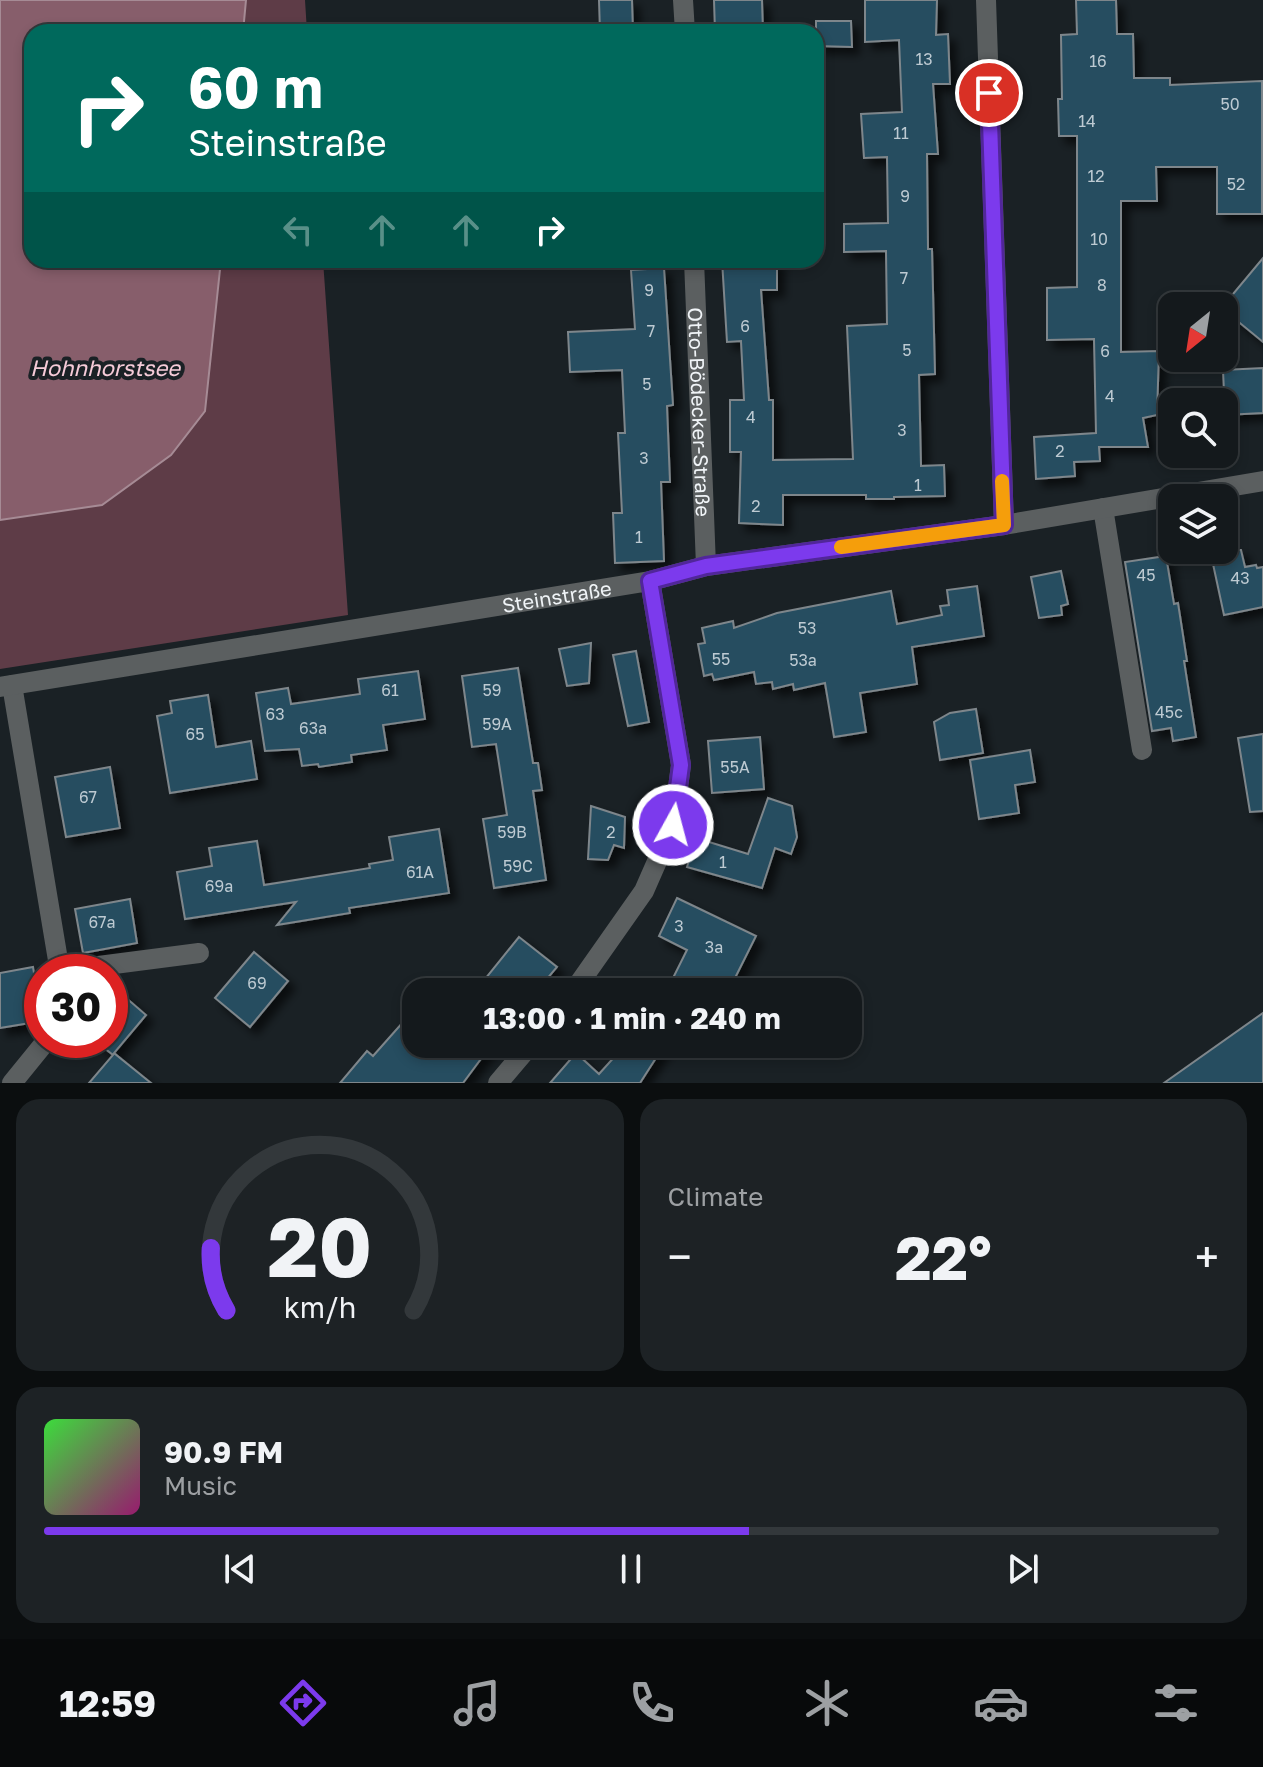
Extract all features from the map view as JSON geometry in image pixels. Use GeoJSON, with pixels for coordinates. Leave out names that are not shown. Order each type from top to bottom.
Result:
{"type":"FeatureCollection","features":[{"type":"Feature","properties":{"kind":"street"},"geometry":{"type":"LineString","coordinates":[[683,0],[684,24]]}},
{"type":"Feature","properties":{"kind":"street"},"geometry":{"type":"LineString","coordinates":[[986,0],[1004,525]]}},
{"type":"Feature","properties":{"kind":"street","name":"Otto-Bödecker-Straße"},"geometry":{"type":"LineString","coordinates":[[694,268],[706,566]]}},
{"type":"Feature","properties":{"kind":"street","name":"Steinstraße"},"geometry":{"type":"LineString","coordinates":[[57,954],[6,686],[650,581],[706,566],[1004,525],[1263,481]]}},
{"type":"Feature","properties":{"kind":"street"},"geometry":{"type":"LineString","coordinates":[[1103,508],[1142,750]]}},
{"type":"Feature","properties":{"kind":"street"},"geometry":{"type":"LineString","coordinates":[[583,978],[644,891],[673,825],[681,765],[650,581]]}},
{"type":"Feature","properties":{"kind":"street","name":"Steinstraße"},"geometry":{"type":"LineString","coordinates":[[128,963],[199,953]]}},
{"type":"Feature","properties":{"kind":"street"},"geometry":{"type":"LineString","coordinates":[[12,1083],[32,1058]]}},
{"type":"Feature","properties":{"kind":"street"},"geometry":{"type":"LineString","coordinates":[[498,1083],[519,1058]]}},
{"type":"Feature","properties":{"kind":"shaded area"},"geometry":{"type":"Polygon","coordinates":[[[0,0],[305,0],[306,24],[24,24],[24,268],[324,268],[348,615],[0,669],[0,0]]]}},
{"type":"Feature","properties":{"kind":"water","name":"Hohnhorstsee"},"geometry":{"type":"Polygon","coordinates":[[[0,0],[246,0],[244,24],[24,24],[24,268],[220,268],[205,411],[171,455],[102,505],[0,520],[0,0]]]}},
{"type":"Feature","properties":{"kind":"building"},"geometry":{"type":"Polygon","coordinates":[[[599,0],[632,0],[633,24],[600,24],[599,0]]]}},
{"type":"Feature","properties":{"kind":"building"},"geometry":{"type":"Polygon","coordinates":[[[714,0],[762,0],[763,24],[715,24],[714,0]]]}},
{"type":"Feature","properties":{"kind":"building"},"geometry":{"type":"Polygon","coordinates":[[[865,0],[937,0],[936,35],[948,34],[950,84],[933,84],[938,154],[927,154],[928,249],[932,249],[935,374],[919,375],[921,466],[944,465],[945,496],[866,499],[866,495],[783,495],[783,525],[739,523],[741,452],[730,452],[730,400],[744,400],[741,341],[727,342],[722,268],[777,268],[777,290],[761,290],[769,400],[773,400],[773,460],[853,459],[847,326],[887,324],[886,251],[844,252],[844,224],[888,223],[887,157],[864,158],[861,114],[902,112],[899,40],[865,42],[865,0]]]}},
{"type":"Feature","properties":{"kind":"building"},"geometry":{"type":"Polygon","coordinates":[[[1076,0],[1116,0],[1117,34],[1133,34],[1134,78],[1170,78],[1170,85],[1262,81],[1262,214],[1217,214],[1217,167],[1156,167],[1157,201],[1121,201],[1121,352],[1158,351],[1157,415],[1143,418],[1148,447],[1099,447],[1100,461],[1074,462],[1075,476],[1036,479],[1034,437],[1096,433],[1094,339],[1047,340],[1047,288],[1077,287],[1077,136],[1059,136],[1058,99],[1062,99],[1061,35],[1077,34],[1076,0]]]}},
{"type":"Feature","properties":{"kind":"building"},"geometry":{"type":"Polygon","coordinates":[[[816,21],[851,21],[852,47],[824,46],[824,24],[816,24],[816,21]]]}},
{"type":"Feature","properties":{"kind":"building"},"geometry":{"type":"Polygon","coordinates":[[[1263,258],[1263,342],[1238,321],[1238,292],[1235,292],[1263,258]]]}},
{"type":"Feature","properties":{"kind":"building"},"geometry":{"type":"Polygon","coordinates":[[[664,268],[673,405],[667,406],[670,482],[661,482],[664,561],[615,563],[613,513],[622,513],[618,433],[625,433],[622,370],[570,372],[568,332],[635,329],[631,270],[664,268]]]}},
{"type":"Feature","properties":{"kind":"building"},"geometry":{"type":"Polygon","coordinates":[[[1263,368],[1263,413],[1238,414],[1238,388],[1224,388],[1223,372],[1238,372],[1238,369],[1263,368]]]}},
{"type":"Feature","properties":{"kind":"building"},"geometry":{"type":"Polygon","coordinates":[[[1238,550],[1241,550],[1245,567],[1263,567],[1263,607],[1224,615],[1213,564],[1238,564],[1238,550]]]}},
{"type":"Feature","properties":{"kind":"building"},"geometry":{"type":"Polygon","coordinates":[[[1158,557],[1158,564],[1167,564],[1174,604],[1178,603],[1196,737],[1173,741],[1171,728],[1152,731],[1125,562],[1158,557]]]}},
{"type":"Feature","properties":{"kind":"building"},"geometry":{"type":"Polygon","coordinates":[[[1061,571],[1068,604],[1061,606],[1062,615],[1039,618],[1031,577],[1061,571]]]}},
{"type":"Feature","properties":{"kind":"building"},"geometry":{"type":"Polygon","coordinates":[[[977,586],[984,636],[912,647],[917,684],[860,693],[866,732],[834,737],[825,683],[794,690],[793,684],[773,689],[772,682],[756,684],[754,672],[714,680],[712,674],[704,676],[698,644],[705,643],[702,628],[733,621],[734,628],[777,613],[891,591],[897,624],[942,615],[940,606],[949,605],[947,590],[977,586]]]}},
{"type":"Feature","properties":{"kind":"building"},"geometry":{"type":"Polygon","coordinates":[[[591,643],[589,683],[567,686],[559,649],[591,643]]]}},
{"type":"Feature","properties":{"kind":"building"},"geometry":{"type":"Polygon","coordinates":[[[636,651],[649,722],[628,726],[613,655],[636,651]]]}},
{"type":"Feature","properties":{"kind":"building"},"geometry":{"type":"Polygon","coordinates":[[[518,668],[533,763],[538,763],[542,790],[533,791],[546,880],[494,888],[483,819],[507,815],[496,744],[472,747],[462,676],[518,668]]]}},
{"type":"Feature","properties":{"kind":"building"},"geometry":{"type":"Polygon","coordinates":[[[418,671],[425,719],[383,725],[387,750],[351,755],[352,762],[319,767],[318,764],[302,766],[299,749],[265,751],[256,693],[288,688],[291,704],[360,694],[358,679],[418,671]]]}},
{"type":"Feature","properties":{"kind":"building"},"geometry":{"type":"Polygon","coordinates":[[[208,695],[216,747],[251,741],[257,779],[170,793],[157,716],[172,713],[170,701],[208,695]]]}},
{"type":"Feature","properties":{"kind":"building"},"geometry":{"type":"Polygon","coordinates":[[[976,709],[983,753],[940,760],[934,722],[950,713],[976,709]]]}},
{"type":"Feature","properties":{"kind":"building"},"geometry":{"type":"Polygon","coordinates":[[[1263,734],[1263,811],[1250,812],[1238,738],[1263,734]]]}},
{"type":"Feature","properties":{"kind":"building"},"geometry":{"type":"Polygon","coordinates":[[[760,737],[764,789],[712,793],[708,741],[760,737]]]}},
{"type":"Feature","properties":{"kind":"building"},"geometry":{"type":"Polygon","coordinates":[[[1030,750],[1035,782],[1015,785],[1019,813],[979,819],[970,760],[1030,750]]]}},
{"type":"Feature","properties":{"kind":"building"},"geometry":{"type":"Polygon","coordinates":[[[110,767],[120,828],[66,837],[55,777],[110,767]]]}},
{"type":"Feature","properties":{"kind":"building"},"geometry":{"type":"Polygon","coordinates":[[[768,798],[792,806],[797,837],[791,854],[775,848],[762,888],[687,867],[696,838],[748,854],[768,798]]]}},
{"type":"Feature","properties":{"kind":"building"},"geometry":{"type":"Polygon","coordinates":[[[591,806],[625,817],[624,848],[614,845],[608,860],[588,859],[591,806]]]}},
{"type":"Feature","properties":{"kind":"building"},"geometry":{"type":"Polygon","coordinates":[[[439,829],[449,893],[349,908],[350,913],[277,925],[296,902],[185,919],[177,872],[212,866],[209,848],[257,841],[264,885],[370,868],[369,864],[393,860],[389,837],[439,829]]]}},
{"type":"Feature","properties":{"kind":"building"},"geometry":{"type":"Polygon","coordinates":[[[677,898],[756,936],[735,978],[673,978],[687,950],[659,936],[677,898]]]}},
{"type":"Feature","properties":{"kind":"building"},"geometry":{"type":"Polygon","coordinates":[[[130,899],[137,943],[83,953],[75,909],[130,899]]]}},
{"type":"Feature","properties":{"kind":"building"},"geometry":{"type":"Polygon","coordinates":[[[519,937],[557,967],[548,978],[486,978],[519,937]]]}},
{"type":"Feature","properties":{"kind":"building"},"geometry":{"type":"Polygon","coordinates":[[[254,952],[288,981],[250,1027],[215,998],[254,952]]]}},
{"type":"Feature","properties":{"kind":"building"},"geometry":{"type":"Polygon","coordinates":[[[24,969],[24,1024],[0,1028],[0,973],[24,969]]]}},
{"type":"Feature","properties":{"kind":"building"},"geometry":{"type":"Polygon","coordinates":[[[128,1000],[146,1015],[128,1036],[128,1000]]]}},
{"type":"Feature","properties":{"kind":"building"},"geometry":{"type":"Polygon","coordinates":[[[1263,1013],[1263,1083],[1164,1083],[1263,1013]]]}},
{"type":"Feature","properties":{"kind":"building"},"geometry":{"type":"Polygon","coordinates":[[[402,1023],[402,1058],[482,1058],[463,1083],[340,1083],[367,1051],[373,1056],[402,1023]]]}},
{"type":"Feature","properties":{"kind":"building"},"geometry":{"type":"Polygon","coordinates":[[[110,1058],[120,1058],[151,1083],[89,1083],[110,1058]]]}},
{"type":"Feature","properties":{"kind":"building"},"geometry":{"type":"Polygon","coordinates":[[[572,1058],[581,1058],[599,1074],[613,1058],[656,1058],[640,1083],[550,1083],[572,1058]]]}},
{"type":"Feature","properties":{"kind":"slow traffic"},"geometry":{"type":"LineString","coordinates":[[841,547],[1004,525],[1002,481]]}},
{"type":"Feature","properties":{"kind":"route"},"geometry":{"type":"LineString","coordinates":[[673,825],[681,765],[650,581],[706,566],[1004,525],[989,93]]}}]}
